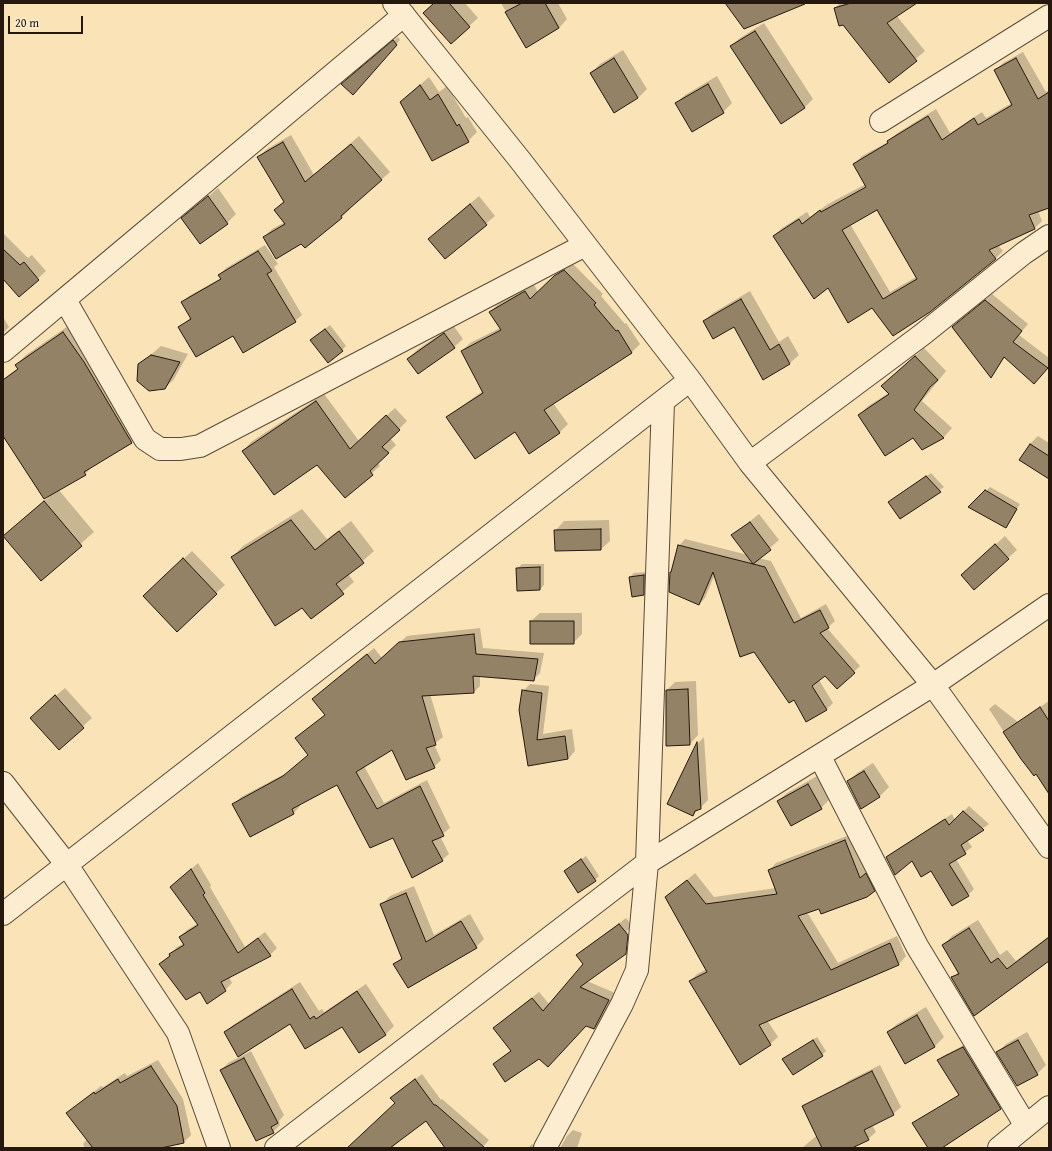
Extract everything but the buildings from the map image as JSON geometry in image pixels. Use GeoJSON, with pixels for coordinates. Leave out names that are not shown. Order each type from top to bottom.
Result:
{"type":"FeatureCollection","features":[{"type":"Feature","properties":{"kind":"street"},"geometry":{"type":"LineString","coordinates":[[3,351],[65,300],[399,9],[690,380],[750,463],[933,685],[1049,847]]}},
{"type":"Feature","properties":{"kind":"street"},"geometry":{"type":"LineString","coordinates":[[880,121],[1049,16]]}},
{"type":"Feature","properties":{"kind":"street"},"geometry":{"type":"LineString","coordinates":[[750,463],[923,334],[1024,253],[1049,236]]}},
{"type":"Feature","properties":{"kind":"street"},"geometry":{"type":"LineString","coordinates":[[65,300],[145,439],[160,449],[181,449],[200,446],[585,245]]}},
{"type":"Feature","properties":{"kind":"street"},"geometry":{"type":"LineString","coordinates":[[3,914],[690,380]]}},
{"type":"Feature","properties":{"kind":"street"},"geometry":{"type":"LineString","coordinates":[[545,1148],[622,1004],[637,970],[647,864],[663,402]]}},
{"type":"Feature","properties":{"kind":"street"},"geometry":{"type":"LineString","coordinates":[[276,1148],[647,864],[933,685],[1049,605]]}},
{"type":"Feature","properties":{"kind":"street"},"geometry":{"type":"LineString","coordinates":[[820,757],[917,946],[1026,1126]]}},
{"type":"Feature","properties":{"kind":"street"},"geometry":{"type":"LineString","coordinates":[[3,783],[67,865],[178,1033],[219,1148]]}},
{"type":"Feature","properties":{"kind":"street"},"geometry":{"type":"LineString","coordinates":[[999,1148],[1049,1106]]}}]}
